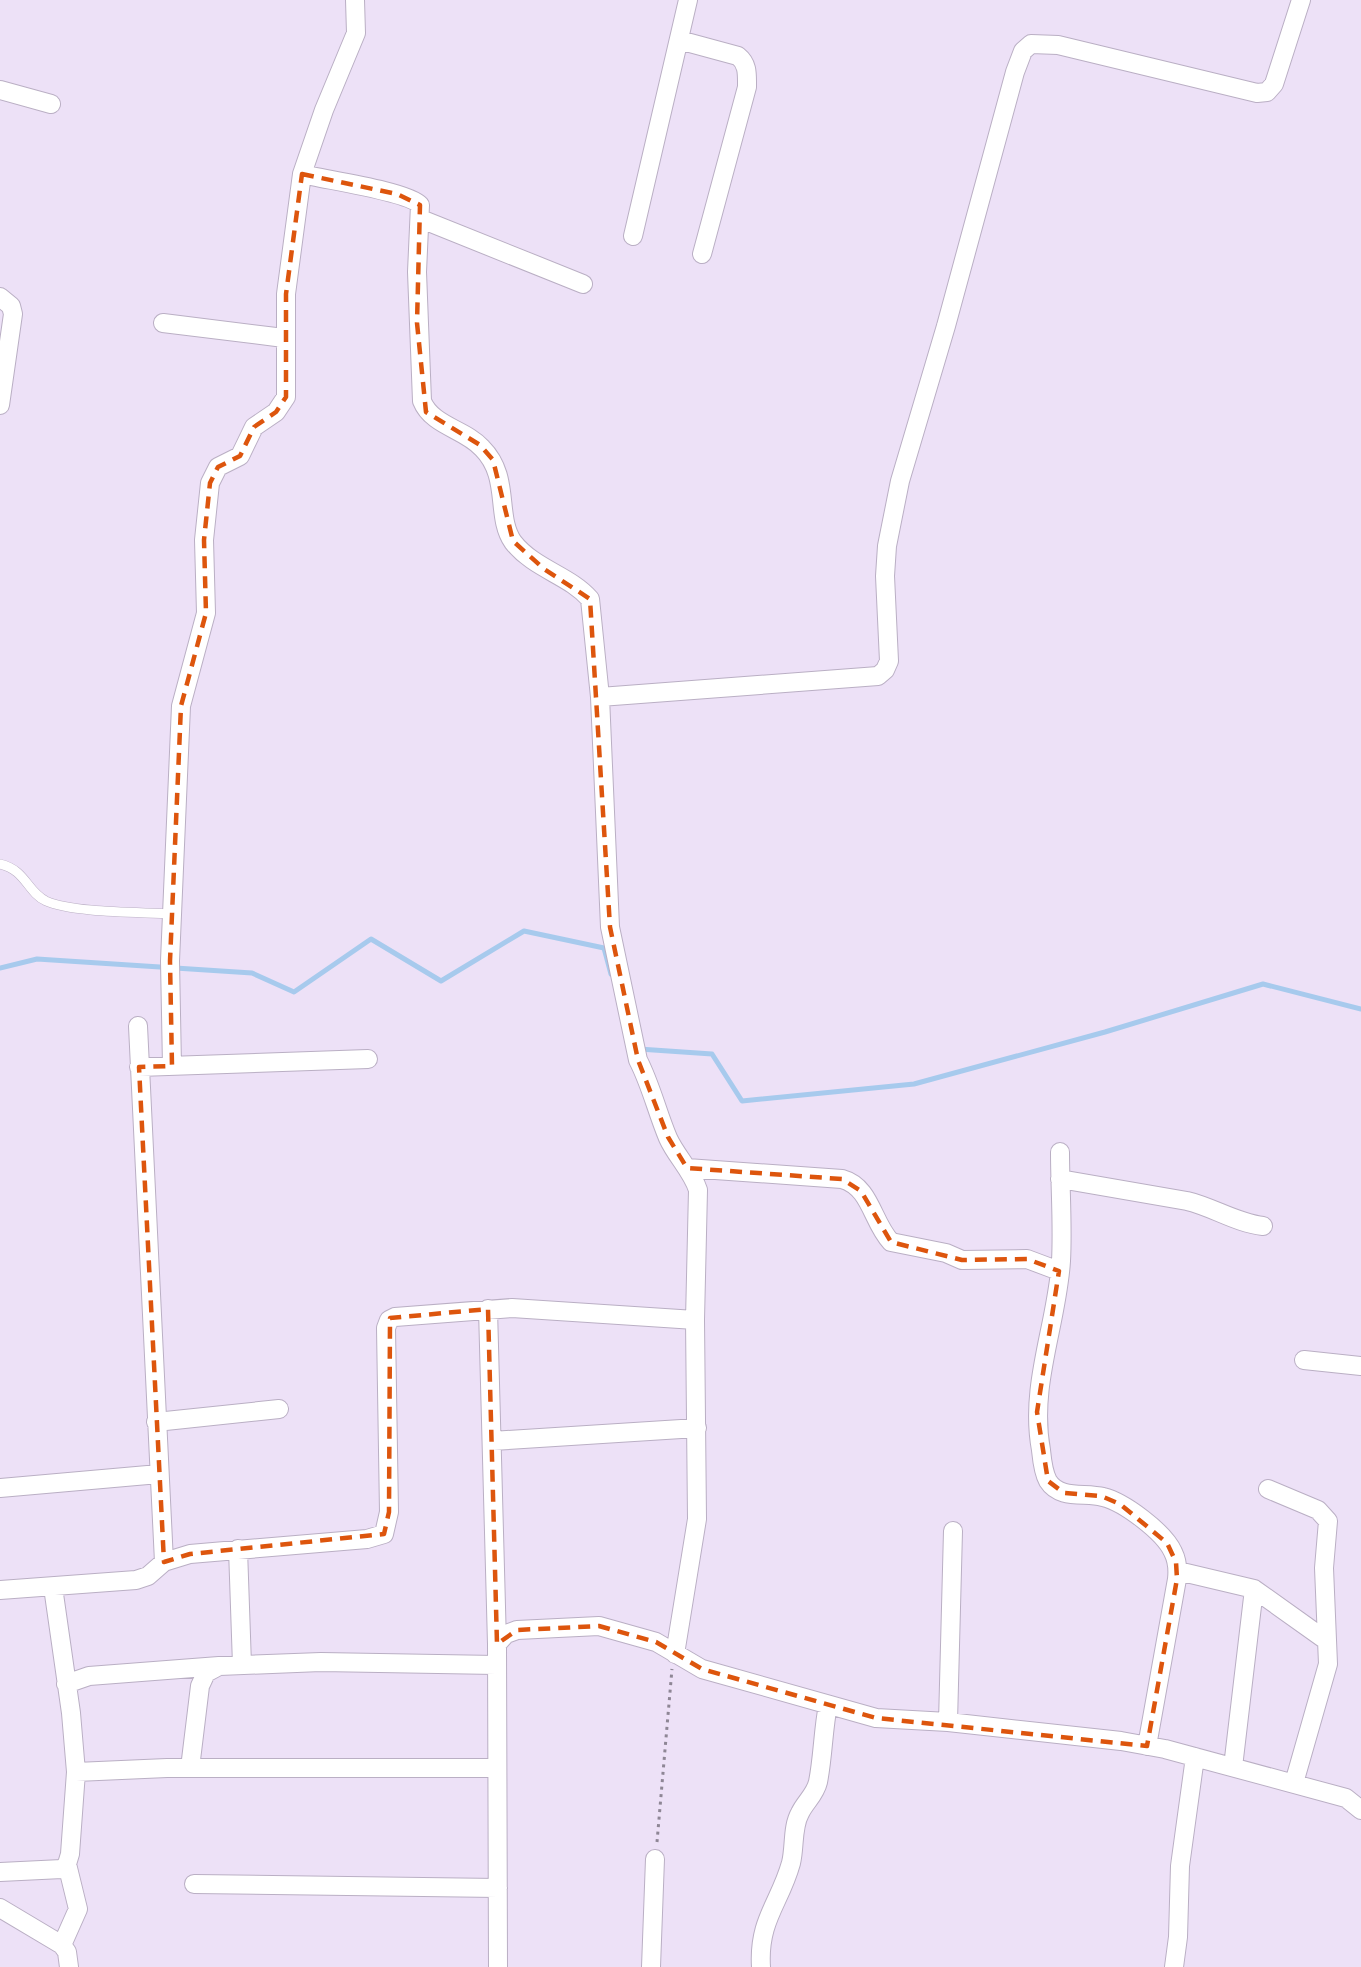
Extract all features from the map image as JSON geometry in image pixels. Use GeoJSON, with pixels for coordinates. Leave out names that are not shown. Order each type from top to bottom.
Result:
{"type":"FeatureCollection","features":[{"type":"Feature","properties":{"kind":"street"},"geometry":{"type":"LineString","coordinates":[[172,1066],[169,984],[181,706],[206,613],[204,540],[210,483],[218,467],[240,456],[254,427],[282,407],[288,388],[284,338],[286,294],[302,174],[324,110],[356,33],[354,0]]}},
{"type":"Feature","properties":{"kind":"street"},"geometry":{"type":"LineString","coordinates":[[633,236],[688,0]]}},
{"type":"Feature","properties":{"kind":"street"},"geometry":{"type":"LineString","coordinates":[[600,697],[878,676],[885,670],[890,647],[885,576],[887,546],[900,481],[946,326],[1015,72],[1023,51],[1031,44],[1058,45],[1257,93],[1267,92],[1274,84],[1301,0]]}},
{"type":"Feature","properties":{"kind":"street"},"geometry":{"type":"LineString","coordinates":[[679,40],[738,56],[744,61],[747,73],[747,87],[702,254]]}},
{"type":"Feature","properties":{"kind":"street"},"geometry":{"type":"LineString","coordinates":[[0,90],[51,104]]}},
{"type":"Feature","properties":{"kind":"street"},"geometry":{"type":"LineString","coordinates":[[302,174],[415,199],[420,205],[417,272],[422,401],[426,412],[480,445],[493,460],[501,482],[508,531],[513,541],[544,569],[582,590],[590,599],[600,697],[610,927],[638,1060],[648,1077],[668,1137],[698,1190],[695,1320],[697,1519],[675,1654]]}},
{"type":"Feature","properties":{"kind":"street"},"geometry":{"type":"LineString","coordinates":[[421,219],[583,284]]}},
{"type":"Feature","properties":{"kind":"street"},"geometry":{"type":"LineString","coordinates":[[0,297],[11,306],[13,314],[0,405]]}},
{"type":"Feature","properties":{"kind":"street"},"geometry":{"type":"LineString","coordinates":[[163,323],[284,338]]}},
{"type":"Feature","properties":{"kind":"street"},"geometry":{"type":"LineString","coordinates":[[138,1026],[164,1562]]}},
{"type":"Feature","properties":{"kind":"street"},"geometry":{"type":"LineString","coordinates":[[139,1067],[368,1059]]}},
{"type":"Feature","properties":{"kind":"street"},"geometry":{"type":"LineString","coordinates":[[1060,1152],[1059,1271],[1037,1412],[1044,1470],[1054,1488],[1064,1493],[1111,1499],[1146,1522],[1173,1552],[1178,1571],[1147,1746]]}},
{"type":"Feature","properties":{"kind":"street"},"geometry":{"type":"LineString","coordinates":[[687,1168],[842,1179],[853,1182],[861,1191],[891,1242],[946,1252],[962,1260],[1027,1259],[1059,1271]]}},
{"type":"Feature","properties":{"kind":"street"},"geometry":{"type":"LineString","coordinates":[[1060,1179],[1187,1201],[1204,1205],[1243,1222],[1263,1226]]}},
{"type":"Feature","properties":{"kind":"street"},"geometry":{"type":"LineString","coordinates":[[0,1590],[136,1580],[148,1576],[164,1562],[190,1554],[367,1539],[384,1534],[388,1512],[386,1328],[389,1320],[412,1314],[512,1308],[695,1320]]}},
{"type":"Feature","properties":{"kind":"street"},"geometry":{"type":"LineString","coordinates":[[488,1309],[497,1644],[498,1967]]}},
{"type":"Feature","properties":{"kind":"street"},"geometry":{"type":"LineString","coordinates":[[1304,1360],[1361,1366]]}},
{"type":"Feature","properties":{"kind":"street"},"geometry":{"type":"LineString","coordinates":[[156,1422],[279,1409]]}},
{"type":"Feature","properties":{"kind":"street"},"geometry":{"type":"LineString","coordinates":[[492,1441],[697,1428]]}},
{"type":"Feature","properties":{"kind":"street"},"geometry":{"type":"LineString","coordinates":[[0,1488],[159,1474]]}},
{"type":"Feature","properties":{"kind":"street"},"geometry":{"type":"LineString","coordinates":[[1268,1489],[1318,1510],[1328,1521],[1324,1568],[1328,1664],[1294,1783]]}},
{"type":"Feature","properties":{"kind":"street"},"geometry":{"type":"LineString","coordinates":[[948,1722],[953,1531]]}},
{"type":"Feature","properties":{"kind":"street"},"geometry":{"type":"LineString","coordinates":[[238,1549],[242,1665]]}},
{"type":"Feature","properties":{"kind":"street"},"geometry":{"type":"LineString","coordinates":[[1178,1571],[1254,1589],[1327,1641]]}},
{"type":"Feature","properties":{"kind":"street"},"geometry":{"type":"LineString","coordinates":[[53,1587],[76,1772],[67,1864],[78,1909],[62,1945]]}},
{"type":"Feature","properties":{"kind":"street"},"geometry":{"type":"LineString","coordinates":[[1233,1767],[1254,1589]]}},
{"type":"Feature","properties":{"kind":"street"},"geometry":{"type":"LineString","coordinates":[[497,1644],[506,1634],[517,1630],[599,1626],[641,1636],[702,1669],[876,1718],[948,1722],[1147,1746],[1346,1798],[1361,1810]]}},
{"type":"Feature","properties":{"kind":"street"},"geometry":{"type":"LineString","coordinates":[[66,1684],[89,1676],[219,1666],[321,1662],[496,1665]]}},
{"type":"Feature","properties":{"kind":"street"},"geometry":{"type":"LineString","coordinates":[[190,1768],[200,1686],[206,1673],[219,1666]]}},
{"type":"Feature","properties":{"kind":"street"},"geometry":{"type":"LineString","coordinates":[[761,1967],[761,1941],[768,1914],[787,1875],[799,1814],[815,1791],[818,1780],[822,1732],[828,1705]]}},
{"type":"Feature","properties":{"kind":"street"},"geometry":{"type":"LineString","coordinates":[[1174,1967],[1178,1937],[1180,1866],[1194,1757]]}},
{"type":"Feature","properties":{"kind":"street"},"geometry":{"type":"LineString","coordinates":[[76,1772],[190,1768],[497,1768]]}},
{"type":"Feature","properties":{"kind":"street"},"geometry":{"type":"LineString","coordinates":[[651,1967],[655,1859]]}},
{"type":"Feature","properties":{"kind":"street"},"geometry":{"type":"LineString","coordinates":[[0,1872],[57,1870],[67,1864]]}},
{"type":"Feature","properties":{"kind":"street"},"geometry":{"type":"LineString","coordinates":[[194,1884],[498,1888]]}},
{"type":"Feature","properties":{"kind":"street"},"geometry":{"type":"LineString","coordinates":[[0,1908],[62,1945],[69,1967]]}},
{"type":"Feature","properties":{"kind":"lane"},"geometry":{"type":"LineString","coordinates":[[0,864],[22,874],[39,896],[52,903],[94,909],[171,914]]}},
{"type":"Feature","properties":{"kind":"path"},"geometry":{"type":"LineString","coordinates":[[655,1859],[670,1677],[675,1654]]}},
{"type":"Feature","properties":{"kind":"highlighted area"},"geometry":{"type":"Polygon","coordinates":[[[302,174],[397,194],[420,205],[417,323],[426,412],[480,445],[493,460],[513,541],[544,569],[590,599],[610,927],[638,1060],[668,1137],[687,1168],[842,1179],[861,1191],[891,1242],[962,1260],[1027,1259],[1059,1271],[1037,1412],[1048,1481],[1064,1493],[1101,1496],[1120,1504],[1167,1543],[1176,1562],[1177,1579],[1147,1746],[876,1718],[702,1669],[656,1642],[599,1626],[517,1630],[497,1644],[488,1309],[390,1318],[389,1512],[384,1534],[190,1554],[164,1562],[139,1067],[172,1066],[170,961],[181,706],[206,613],[204,540],[210,483],[218,467],[240,456],[254,427],[276,412],[286,397],[286,294],[302,174]]]}},
{"type":"Feature","properties":{"kind":"waterway"},"geometry":{"type":"LineString","coordinates":[[0,968],[37,959],[252,973],[294,992],[371,939],[441,981],[524,931],[604,948],[611,974]]}},
{"type":"Feature","properties":{"kind":"waterway"},"geometry":{"type":"LineString","coordinates":[[639,1049],[712,1054],[742,1101],[914,1084],[1105,1032],[1263,984],[1361,1009]]}}]}
